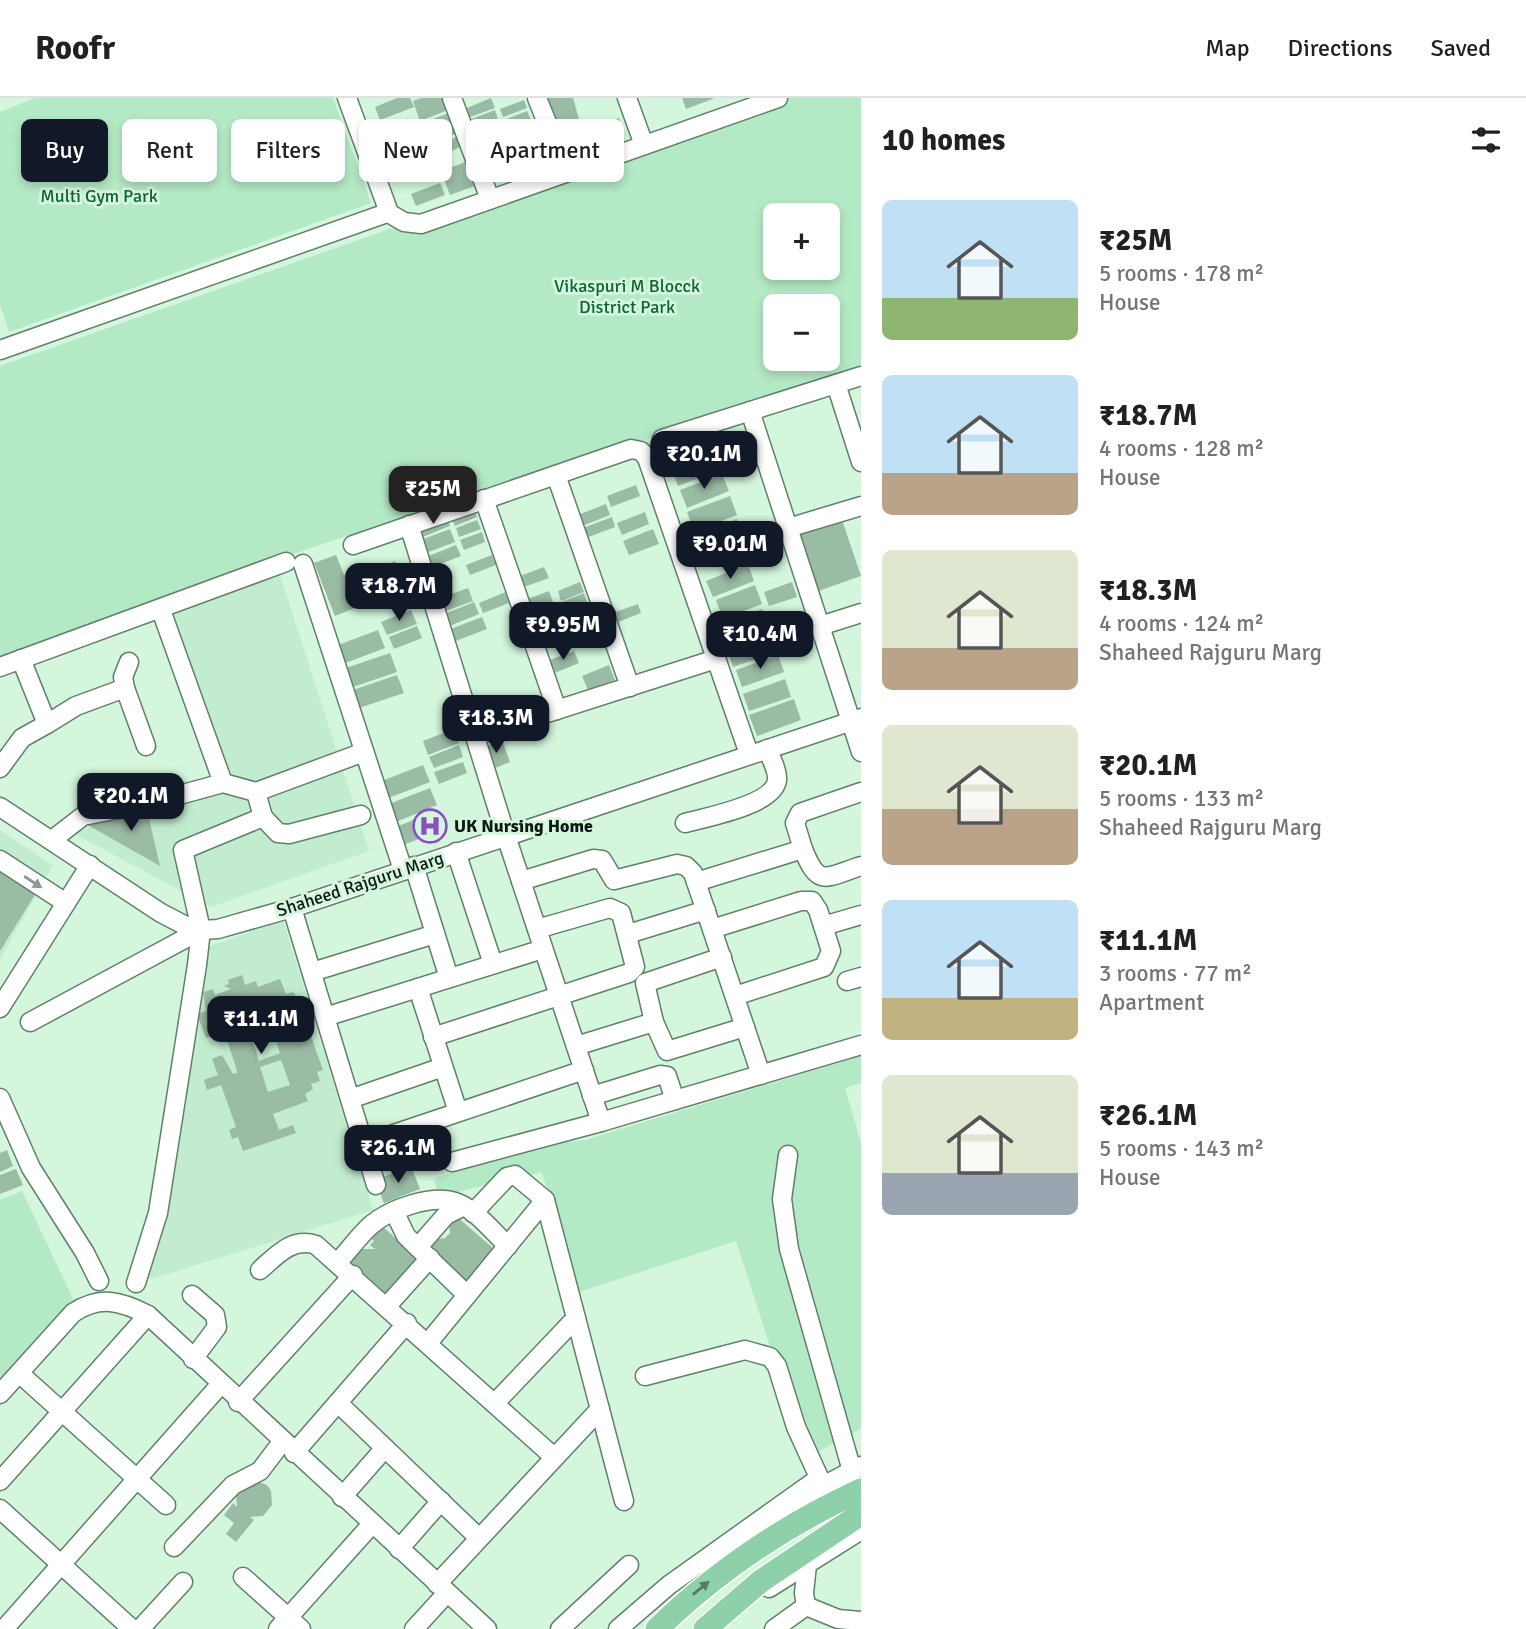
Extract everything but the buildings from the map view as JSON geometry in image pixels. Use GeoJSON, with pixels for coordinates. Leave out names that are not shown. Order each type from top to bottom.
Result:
{"type":"FeatureCollection","features":[{"type":"Feature","properties":{"kind":"main road"},"geometry":{"type":"LineString","coordinates":[[657,1629],[698,1590],[858,1476]]}},
{"type":"Feature","properties":{"kind":"main road"},"geometry":{"type":"LineString","coordinates":[[705,1629],[731,1610],[761,1581],[861,1514]]}},
{"type":"Feature","properties":{"kind":"street"},"geometry":{"type":"LineString","coordinates":[[347,98],[387,212],[404,222],[421,223],[538,182]]}},
{"type":"Feature","properties":{"kind":"street"},"geometry":{"type":"LineString","coordinates":[[452,98],[490,199]]}},
{"type":"Feature","properties":{"kind":"street"},"geometry":{"type":"LineString","coordinates":[[537,98],[545,119]]}},
{"type":"Feature","properties":{"kind":"street"},"geometry":{"type":"LineString","coordinates":[[627,98],[644,145]]}},
{"type":"Feature","properties":{"kind":"street"},"geometry":{"type":"LineString","coordinates":[[624,152],[750,103],[778,98]]}},
{"type":"Feature","properties":{"kind":"street"},"geometry":{"type":"LineString","coordinates":[[1,345],[387,212]]}},
{"type":"Feature","properties":{"kind":"street"},"geometry":{"type":"LineString","coordinates":[[662,439],[861,376]]}},
{"type":"Feature","properties":{"kind":"street"},"geometry":{"type":"LineString","coordinates":[[836,384],[861,462]]}},
{"type":"Feature","properties":{"kind":"street"},"geometry":{"type":"LineString","coordinates":[[750,411],[820,626],[856,720],[861,752]]}},
{"type":"Feature","properties":{"kind":"street"},"geometry":{"type":"LineString","coordinates":[[353,545],[631,449],[640,451],[647,458],[749,754]]}},
{"type":"Feature","properties":{"kind":"street"},"geometry":{"type":"LineString","coordinates":[[556,475],[630,687]]}},
{"type":"Feature","properties":{"kind":"street"},"geometry":{"type":"LineString","coordinates":[[484,499],[557,710]]}},
{"type":"Feature","properties":{"kind":"street"},"geometry":{"type":"LineString","coordinates":[[788,528],[861,506]]}},
{"type":"Feature","properties":{"kind":"street"},"geometry":{"type":"LineString","coordinates":[[409,525],[506,836],[601,1122]]}},
{"type":"Feature","properties":{"kind":"street"},"geometry":{"type":"LineString","coordinates":[[0,667],[295,563],[364,752],[435,934],[449,978]]}},
{"type":"Feature","properties":{"kind":"street"},"geometry":{"type":"LineString","coordinates":[[162,610],[223,783]]}},
{"type":"Feature","properties":{"kind":"street"},"geometry":{"type":"LineString","coordinates":[[820,626],[861,613]]}},
{"type":"Feature","properties":{"kind":"street"},"geometry":{"type":"LineString","coordinates":[[21,659],[47,724]]}},
{"type":"Feature","properties":{"kind":"street"},"geometry":{"type":"LineString","coordinates":[[475,736],[716,659]]}},
{"type":"Feature","properties":{"kind":"street"},"geometry":{"type":"LineString","coordinates":[[129,662],[123,677],[125,688],[145,746]]}},
{"type":"Feature","properties":{"kind":"street"},"geometry":{"type":"LineString","coordinates":[[0,768],[22,737],[68,710],[125,688]]}},
{"type":"Feature","properties":{"kind":"street","name":"Shaheed Rajguru Marg"},"geometry":{"type":"LineString","coordinates":[[201,930],[218,929],[292,908],[856,720]]}},
{"type":"Feature","properties":{"kind":"street"},"geometry":{"type":"LineString","coordinates":[[685,823],[763,799],[775,789],[777,777],[767,748]]}},
{"type":"Feature","properties":{"kind":"street"},"geometry":{"type":"LineString","coordinates":[[52,840],[83,816],[154,802],[223,783],[256,792],[364,752]]}},
{"type":"Feature","properties":{"kind":"street"},"geometry":{"type":"LineString","coordinates":[[256,792],[263,817],[278,833],[289,834],[361,815]]}},
{"type":"Feature","properties":{"kind":"street"},"geometry":{"type":"LineString","coordinates":[[861,792],[800,813],[795,823],[812,872],[817,876],[861,866]]}},
{"type":"Feature","properties":{"kind":"street"},"geometry":{"type":"LineString","coordinates":[[0,807],[161,913],[201,930]]}},
{"type":"Feature","properties":{"kind":"street"},"geometry":{"type":"LineString","coordinates":[[136,1283],[158,1213],[201,930],[183,850],[263,817]]}},
{"type":"Feature","properties":{"kind":"street"},"geometry":{"type":"LineString","coordinates":[[696,882],[803,849]]}},
{"type":"Feature","properties":{"kind":"street"},"geometry":{"type":"LineString","coordinates":[[456,852],[493,964]]}},
{"type":"Feature","properties":{"kind":"street"},"geometry":{"type":"LineString","coordinates":[[521,881],[593,859],[602,860],[614,880],[677,864],[686,866],[696,882],[761,1075]]}},
{"type":"Feature","properties":{"kind":"street"},"geometry":{"type":"LineString","coordinates":[[0,860],[66,904]]}},
{"type":"Feature","properties":{"kind":"street"},"geometry":{"type":"LineString","coordinates":[[0,1008],[90,865]]}},
{"type":"Feature","properties":{"kind":"street"},"geometry":{"type":"LineString","coordinates":[[712,929],[801,901],[811,901],[823,926],[831,951],[824,967],[735,996]]}},
{"type":"Feature","properties":{"kind":"street"},"geometry":{"type":"LineString","coordinates":[[292,908],[376,1185]]}},
{"type":"Feature","properties":{"kind":"street"},"geometry":{"type":"LineString","coordinates":[[433,1037],[629,973],[636,963],[621,913],[610,908],[537,929]]}},
{"type":"Feature","properties":{"kind":"street"},"geometry":{"type":"LineString","coordinates":[[628,934],[706,910]]}},
{"type":"Feature","properties":{"kind":"street"},"geometry":{"type":"LineString","coordinates":[[823,926],[861,915]]}},
{"type":"Feature","properties":{"kind":"street"},"geometry":{"type":"LineString","coordinates":[[30,1022],[201,930]]}},
{"type":"Feature","properties":{"kind":"street"},"geometry":{"type":"LineString","coordinates":[[312,972],[435,934]]}},
{"type":"Feature","properties":{"kind":"street"},"geometry":{"type":"LineString","coordinates":[[325,1017],[543,949]]}},
{"type":"Feature","properties":{"kind":"street"},"geometry":{"type":"LineString","coordinates":[[722,957],[645,984],[654,1022],[663,1047],[673,1051],[745,1027]]}},
{"type":"Feature","properties":{"kind":"street"},"geometry":{"type":"LineString","coordinates":[[418,988],[458,1112]]}},
{"type":"Feature","properties":{"kind":"street"},"geometry":{"type":"LineString","coordinates":[[576,1046],[654,1022]]}},
{"type":"Feature","properties":{"kind":"street"},"geometry":{"type":"LineString","coordinates":[[452,1162],[601,1122],[861,1045]]}},
{"type":"Feature","properties":{"kind":"street"},"geometry":{"type":"LineString","coordinates":[[350,1099],[443,1067]]}},
{"type":"Feature","properties":{"kind":"street"},"geometry":{"type":"LineString","coordinates":[[364,1144],[583,1070]]}},
{"type":"Feature","properties":{"kind":"street"},"geometry":{"type":"LineString","coordinates":[[592,1096],[660,1075],[667,1076],[675,1100]]}},
{"type":"Feature","properties":{"kind":"street"},"geometry":{"type":"LineString","coordinates":[[0,1098],[32,1168],[85,1253],[99,1281]]}},
{"type":"Feature","properties":{"kind":"street"},"geometry":{"type":"LineString","coordinates":[[618,1629],[669,1585],[821,1482],[858,1476],[789,1249],[782,1199],[788,1155]]}},
{"type":"Feature","properties":{"kind":"street"},"geometry":{"type":"LineString","coordinates":[[387,1306],[424,1253],[446,1215],[468,1209],[507,1177],[514,1175],[545,1200],[624,1501]]}},
{"type":"Feature","properties":{"kind":"street"},"geometry":{"type":"LineString","coordinates":[[338,1262],[371,1225],[394,1211],[435,1201],[450,1200],[468,1209],[508,1245]]}},
{"type":"Feature","properties":{"kind":"street"},"geometry":{"type":"LineString","coordinates":[[428,1343],[545,1200]]}},
{"type":"Feature","properties":{"kind":"street"},"geometry":{"type":"LineString","coordinates":[[394,1211],[407,1236],[467,1295]]}},
{"type":"Feature","properties":{"kind":"street"},"geometry":{"type":"LineString","coordinates":[[260,1270],[281,1251],[305,1241],[316,1245],[353,1275],[555,1457]]}},
{"type":"Feature","properties":{"kind":"street"},"geometry":{"type":"LineString","coordinates":[[239,1402],[353,1275]]}},
{"type":"Feature","properties":{"kind":"street"},"geometry":{"type":"LineString","coordinates":[[192,1295],[215,1315],[217,1327],[193,1359]]}},
{"type":"Feature","properties":{"kind":"street"},"geometry":{"type":"LineString","coordinates":[[0,1394],[73,1312],[86,1305],[106,1300],[127,1304],[148,1315],[219,1385],[487,1629]]}},
{"type":"Feature","properties":{"kind":"street"},"geometry":{"type":"LineString","coordinates":[[0,1481],[148,1315]]}},
{"type":"Feature","properties":{"kind":"street"},"geometry":{"type":"LineString","coordinates":[[495,1403],[576,1318]]}},
{"type":"Feature","properties":{"kind":"street"},"geometry":{"type":"LineString","coordinates":[[174,1547],[233,1485],[260,1471],[338,1403],[407,1324]]}},
{"type":"Feature","properties":{"kind":"street"},"geometry":{"type":"LineString","coordinates":[[645,1376],[745,1350],[762,1353],[777,1366],[796,1427],[821,1482]]}},
{"type":"Feature","properties":{"kind":"street"},"geometry":{"type":"LineString","coordinates":[[19,1373],[166,1506]]}},
{"type":"Feature","properties":{"kind":"street"},"geometry":{"type":"LineString","coordinates":[[4,1629],[219,1385]]}},
{"type":"Feature","properties":{"kind":"street"},"geometry":{"type":"LineString","coordinates":[[338,1403],[479,1538]]}},
{"type":"Feature","properties":{"kind":"street"},"geometry":{"type":"LineString","coordinates":[[414,1629],[479,1538],[600,1409]]}},
{"type":"Feature","properties":{"kind":"street"},"geometry":{"type":"LineString","coordinates":[[342,1497],[385,1448]]}},
{"type":"Feature","properties":{"kind":"street"},"geometry":{"type":"LineString","coordinates":[[749,1552],[821,1482]]}},
{"type":"Feature","properties":{"kind":"street"},"geometry":{"type":"LineString","coordinates":[[399,1549],[441,1501]]}},
{"type":"Feature","properties":{"kind":"street"},"geometry":{"type":"LineString","coordinates":[[0,1509],[132,1629]]}},
{"type":"Feature","properties":{"kind":"street"},"geometry":{"type":"LineString","coordinates":[[243,1577],[289,1625],[372,1524]]}},
{"type":"Feature","properties":{"kind":"street"},"geometry":{"type":"LineString","coordinates":[[731,1610],[861,1530]]}},
{"type":"Feature","properties":{"kind":"street"},"geometry":{"type":"LineString","coordinates":[[560,1629],[629,1565]]}},
{"type":"Feature","properties":{"kind":"street"},"geometry":{"type":"LineString","coordinates":[[806,1606],[804,1593],[807,1565]]}},
{"type":"Feature","properties":{"kind":"street"},"geometry":{"type":"LineString","coordinates":[[140,1629],[183,1582]]}},
{"type":"Feature","properties":{"kind":"street"},"geometry":{"type":"LineString","coordinates":[[806,1606],[838,1619],[861,1621]]}},
{"type":"Feature","properties":{"kind":"street"},"geometry":{"type":"LineString","coordinates":[[774,1629],[806,1606]]}},
{"type":"Feature","properties":{"kind":"shaded area"},"geometry":{"type":"Polygon","coordinates":[[[275,559],[369,851],[211,907],[73,833],[221,783],[156,599],[275,559]]]}},
{"type":"Feature","properties":{"kind":"shaded area"},"geometry":{"type":"Polygon","coordinates":[[[0,830],[53,865],[0,960],[0,830]]]}},
{"type":"Feature","properties":{"kind":"shaded area"},"geometry":{"type":"Polygon","coordinates":[[[283,920],[373,1210],[145,1281],[189,954],[283,920]]]}},
{"type":"Feature","properties":{"kind":"green space","name":"Multi Gym Park"},"geometry":{"type":"Polygon","coordinates":[[[35,98],[333,98],[341,119],[231,119],[231,182],[345,182],[345,131],[359,170],[359,182],[363,182],[371,203],[9,332],[0,305],[0,112],[35,98]]]}},
{"type":"Feature","properties":{"kind":"green space","name":"Vikaspuri M Blocck District Park"},"geometry":{"type":"Polygon","coordinates":[[[762,98],[861,98],[861,371],[213,581],[0,659],[0,366],[523,182],[624,182],[624,147],[762,98]]]}},
{"type":"Feature","properties":{"kind":"green space"},"geometry":{"type":"Polygon","coordinates":[[[861,1056],[861,1083],[845,1088],[861,1143],[861,1429],[806,1458],[736,1241],[576,1293],[542,1172],[439,1196],[434,1179],[514,1149],[585,1140],[861,1056]]]}},
{"type":"Feature","properties":{"kind":"green space"},"geometry":{"type":"Polygon","coordinates":[[[22,1191],[73,1299],[0,1380],[0,1200],[22,1191]]]}},
{"type":"Feature","properties":{"kind":"place","name":"UK Nursing Home"},"geometry":{"type":"Point","coordinates":[430,826]}}]}
